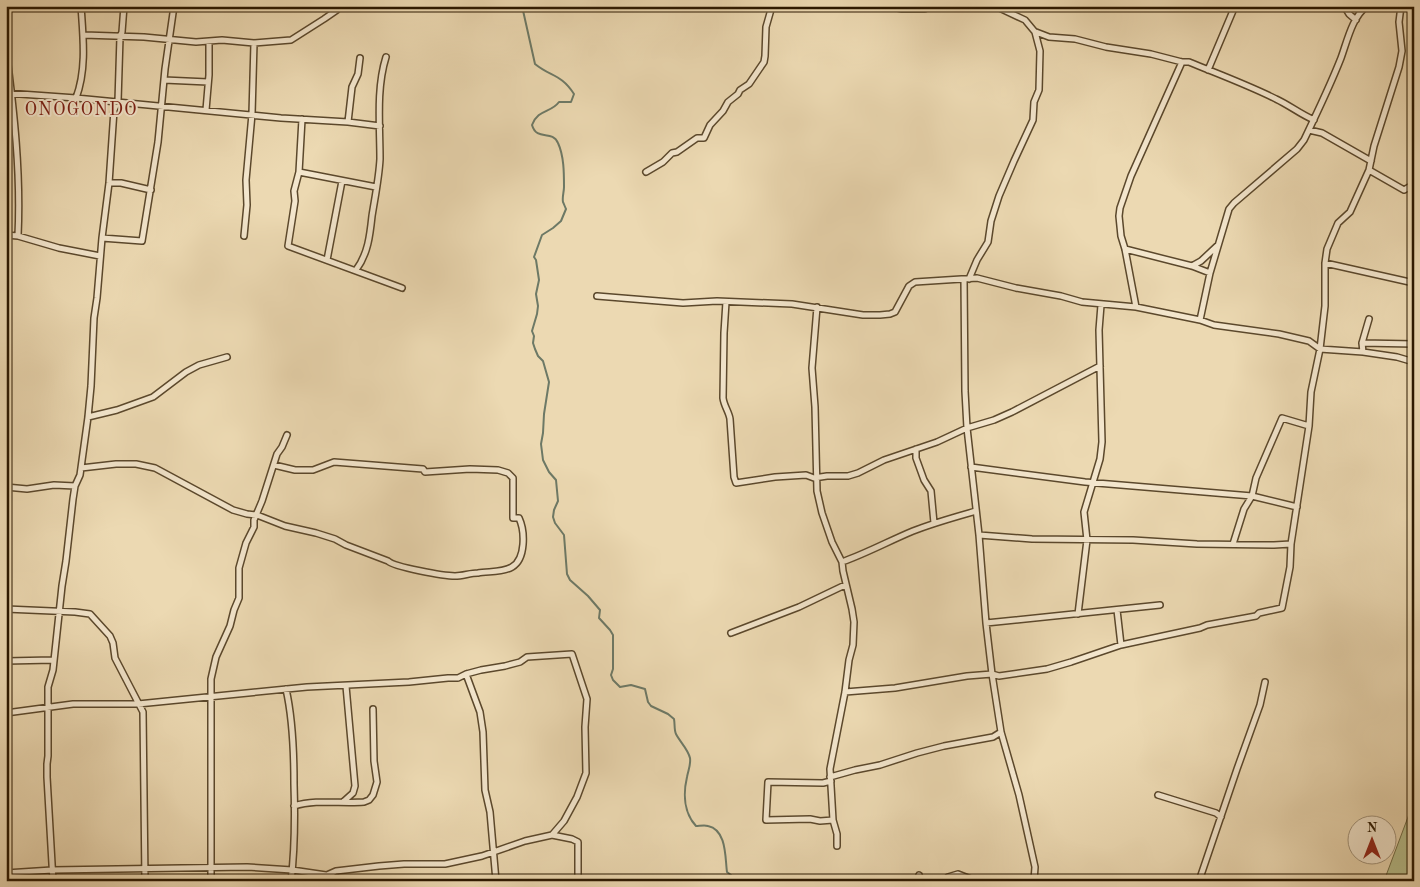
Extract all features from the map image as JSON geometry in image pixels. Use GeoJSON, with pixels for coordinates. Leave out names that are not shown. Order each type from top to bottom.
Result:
{"type":"FeatureCollection","features":[{"type":"Feature","properties":{"kind":"street"},"geometry":{"type":"LineString","coordinates":[[76,98],[82,74],[84,35],[81,6]]}},
{"type":"Feature","properties":{"kind":"street"},"geometry":{"type":"LineString","coordinates":[[53,881],[46,764],[48,756],[48,687],[53,670],[75,486],[80,475],[80,461],[88,417],[94,318],[114,110],[118,102],[120,37],[124,6]]}},
{"type":"Feature","properties":{"kind":"street"},"geometry":{"type":"LineString","coordinates":[[102,238],[142,241],[158,142],[174,6]]}},
{"type":"Feature","properties":{"kind":"street"},"geometry":{"type":"LineString","coordinates":[[84,35],[254,43],[291,40],[336,10],[339,6]]}},
{"type":"Feature","properties":{"kind":"street"},"geometry":{"type":"LineString","coordinates":[[646,172],[697,138],[704,138],[710,125],[723,111],[728,102],[754,78],[764,62],[766,27],[772,6]]}},
{"type":"Feature","properties":{"kind":"street"},"geometry":{"type":"LineString","coordinates":[[889,6],[918,9],[925,9],[927,6]]}},
{"type":"Feature","properties":{"kind":"street"},"geometry":{"type":"LineString","coordinates":[[995,6],[1025,20],[1035,32],[1040,60],[1039,90],[1033,107],[1034,120],[999,196],[991,221],[988,242],[967,279],[965,391],[967,428],[992,674],[1001,732],[1019,795],[1035,867],[1034,881]]}},
{"type":"Feature","properties":{"kind":"street"},"geometry":{"type":"LineString","coordinates":[[1208,70],[1235,6]]}},
{"type":"Feature","properties":{"kind":"street"},"geometry":{"type":"LineString","coordinates":[[1344,6],[1356,20]]}},
{"type":"Feature","properties":{"kind":"street"},"geometry":{"type":"LineString","coordinates":[[1200,320],[1210,272],[1229,209],[1297,149],[1314,120],[1356,20],[1367,6]]}},
{"type":"Feature","properties":{"kind":"street"},"geometry":{"type":"LineString","coordinates":[[846,692],[895,688],[967,676],[992,674],[999,676],[1047,669],[1121,645],[1256,616],[1259,613],[1282,608],[1290,567],[1312,392],[1320,349],[1325,306],[1325,263],[1331,237],[1338,223],[1350,212],[1369,170],[1374,146],[1399,67],[1402,51],[1399,22],[1401,6]]}},
{"type":"Feature","properties":{"kind":"street"},"geometry":{"type":"LineString","coordinates":[[1035,32],[1049,37],[1075,39],[1189,62],[1277,99],[1314,120]]}},
{"type":"Feature","properties":{"kind":"street"},"geometry":{"type":"LineString","coordinates":[[206,110],[209,41]]}},
{"type":"Feature","properties":{"kind":"street"},"geometry":{"type":"LineString","coordinates":[[244,236],[246,180],[252,114],[254,43]]}},
{"type":"Feature","properties":{"kind":"street"},"geometry":{"type":"LineString","coordinates":[[6,49],[20,200],[18,236]]}},
{"type":"Feature","properties":{"kind":"street"},"geometry":{"type":"LineString","coordinates":[[356,270],[362,262],[371,231],[380,158],[380,90],[386,57]]}},
{"type":"Feature","properties":{"kind":"street"},"geometry":{"type":"LineString","coordinates":[[348,122],[352,87],[358,74],[360,58]]}},
{"type":"Feature","properties":{"kind":"street"},"geometry":{"type":"LineString","coordinates":[[1136,307],[1120,231],[1120,208],[1130,176],[1182,62]]}},
{"type":"Feature","properties":{"kind":"street"},"geometry":{"type":"LineString","coordinates":[[164,80],[208,82]]}},
{"type":"Feature","properties":{"kind":"street"},"geometry":{"type":"LineString","coordinates":[[9,94],[162,105],[380,126]]}},
{"type":"Feature","properties":{"kind":"street"},"geometry":{"type":"LineString","coordinates":[[302,119],[299,172],[294,191],[295,202],[288,246],[402,288]]}},
{"type":"Feature","properties":{"kind":"street"},"geometry":{"type":"LineString","coordinates":[[1309,130],[1322,133],[1370,161]]}},
{"type":"Feature","properties":{"kind":"street"},"geometry":{"type":"LineString","coordinates":[[1369,170],[1404,190],[1411,186],[1414,181]]}},
{"type":"Feature","properties":{"kind":"street"},"geometry":{"type":"LineString","coordinates":[[299,172],[376,187]]}},
{"type":"Feature","properties":{"kind":"street"},"geometry":{"type":"LineString","coordinates":[[328,260],[342,181]]}},
{"type":"Feature","properties":{"kind":"street"},"geometry":{"type":"LineString","coordinates":[[108,182],[151,190]]}},
{"type":"Feature","properties":{"kind":"street"},"geometry":{"type":"LineString","coordinates":[[6,235],[18,236],[59,248],[100,256]]}},
{"type":"Feature","properties":{"kind":"street"},"geometry":{"type":"LineString","coordinates":[[1192,266],[1207,256],[1218,245]]}},
{"type":"Feature","properties":{"kind":"street"},"geometry":{"type":"LineString","coordinates":[[1125,249],[1210,272]]}},
{"type":"Feature","properties":{"kind":"street"},"geometry":{"type":"LineString","coordinates":[[1325,263],[1414,283]]}},
{"type":"Feature","properties":{"kind":"street"},"geometry":{"type":"LineString","coordinates":[[597,296],[683,303],[717,301],[792,304],[863,315],[890,314],[895,312],[908,286],[915,282],[977,278],[1082,302],[1136,307],[1200,320],[1214,325],[1279,334],[1309,341],[1320,349],[1363,352],[1398,357],[1414,362]]}},
{"type":"Feature","properties":{"kind":"street"},"geometry":{"type":"LineString","coordinates":[[726,302],[723,398],[729,412],[736,482],[806,475],[814,478],[848,476],[858,473],[884,460],[937,442],[967,428],[994,420],[1100,366]]}},
{"type":"Feature","properties":{"kind":"street"},"geometry":{"type":"LineString","coordinates":[[1078,614],[1087,540],[1084,512],[1100,459],[1102,442],[1099,330],[1101,304]]}},
{"type":"Feature","properties":{"kind":"street"},"geometry":{"type":"LineString","coordinates":[[817,308],[812,368],[817,491],[832,542],[842,562],[852,609],[854,636],[849,660],[846,692],[830,769],[833,820],[838,846]]}},
{"type":"Feature","properties":{"kind":"street"},"geometry":{"type":"LineString","coordinates":[[1363,352],[1362,343],[1369,320]]}},
{"type":"Feature","properties":{"kind":"street"},"geometry":{"type":"LineString","coordinates":[[1362,343],[1414,344]]}},
{"type":"Feature","properties":{"kind":"street"},"geometry":{"type":"LineString","coordinates":[[88,417],[117,410],[153,397],[186,372],[199,365],[227,357]]}},
{"type":"Feature","properties":{"kind":"street"},"geometry":{"type":"LineString","coordinates":[[1233,544],[1244,509],[1252,496],[1256,478],[1282,418],[1309,426]]}},
{"type":"Feature","properties":{"kind":"street"},"geometry":{"type":"LineString","coordinates":[[211,881],[211,680],[216,657],[230,626],[239,598],[239,568],[246,543],[254,527],[254,520],[277,454],[287,435]]}},
{"type":"Feature","properties":{"kind":"street"},"geometry":{"type":"LineString","coordinates":[[916,449],[916,458],[924,480],[932,491],[934,523]]}},
{"type":"Feature","properties":{"kind":"street"},"geometry":{"type":"LineString","coordinates":[[81,468],[116,464],[136,464],[155,468],[233,510],[247,514],[257,514],[285,526],[335,539],[388,561],[391,564],[456,576],[501,571],[511,568],[518,562],[521,555],[524,534],[519,518],[513,518],[513,478],[508,473],[498,470],[470,469],[425,472],[423,469],[334,462],[313,470],[295,470],[274,465]]}},
{"type":"Feature","properties":{"kind":"street"},"geometry":{"type":"LineString","coordinates":[[971,467],[1133,487],[1252,496],[1297,507]]}},
{"type":"Feature","properties":{"kind":"street"},"geometry":{"type":"LineString","coordinates":[[6,487],[27,489],[54,485],[75,486]]}},
{"type":"Feature","properties":{"kind":"street"},"geometry":{"type":"LineString","coordinates":[[842,562],[934,523],[976,511]]}},
{"type":"Feature","properties":{"kind":"street"},"geometry":{"type":"LineString","coordinates":[[979,535],[1032,539],[1292,544]]}},
{"type":"Feature","properties":{"kind":"street"},"geometry":{"type":"LineString","coordinates":[[731,632],[799,607],[846,585]]}},
{"type":"Feature","properties":{"kind":"street"},"geometry":{"type":"LineString","coordinates":[[986,623],[1160,605]]}},
{"type":"Feature","properties":{"kind":"street"},"geometry":{"type":"LineString","coordinates":[[6,609],[90,614],[110,636],[115,658],[143,712],[145,881]]}},
{"type":"Feature","properties":{"kind":"street"},"geometry":{"type":"LineString","coordinates":[[1117,610],[1121,645]]}},
{"type":"Feature","properties":{"kind":"street"},"geometry":{"type":"LineString","coordinates":[[6,713],[73,704],[138,704],[307,686],[346,686],[458,678],[466,674],[520,662],[527,657],[572,654],[587,699],[585,727],[586,773],[577,797],[564,821],[552,835]]}},
{"type":"Feature","properties":{"kind":"street"},"geometry":{"type":"LineString","coordinates":[[6,661],[53,660]]}},
{"type":"Feature","properties":{"kind":"street"},"geometry":{"type":"LineString","coordinates":[[466,674],[480,712],[483,732],[485,790],[490,812],[496,881]]}},
{"type":"Feature","properties":{"kind":"street"},"geometry":{"type":"LineString","coordinates":[[1199,881],[1261,700],[1265,682]]}},
{"type":"Feature","properties":{"kind":"street"},"geometry":{"type":"LineString","coordinates":[[343,802],[353,794],[355,786],[346,686]]}},
{"type":"Feature","properties":{"kind":"street"},"geometry":{"type":"LineString","coordinates":[[286,689],[291,710],[294,806],[291,881]]}},
{"type":"Feature","properties":{"kind":"street"},"geometry":{"type":"LineString","coordinates":[[294,806],[305,803],[364,802],[369,800],[373,795],[377,782],[374,761],[373,709]]}},
{"type":"Feature","properties":{"kind":"street"},"geometry":{"type":"LineString","coordinates":[[833,820],[766,820],[768,782],[823,783],[855,770],[880,765],[944,746],[993,737],[1001,732]]}},
{"type":"Feature","properties":{"kind":"street"},"geometry":{"type":"LineString","coordinates":[[1158,794],[1216,813],[1220,817]]}},
{"type":"Feature","properties":{"kind":"street"},"geometry":{"type":"LineString","coordinates":[[326,875],[336,871],[379,866],[444,864],[482,856],[525,841],[552,835],[578,842],[578,881]]}},
{"type":"Feature","properties":{"kind":"street"},"geometry":{"type":"LineString","coordinates":[[6,873],[52,870],[248,867],[292,870],[326,875],[346,881]]}},
{"type":"Feature","properties":{"kind":"street"},"geometry":{"type":"LineString","coordinates":[[916,881],[919,874]]}},
{"type":"Feature","properties":{"kind":"street"},"geometry":{"type":"LineString","coordinates":[[946,881],[948,877],[958,874],[976,881]]}},
{"type":"Feature","properties":{"kind":"green space"},"geometry":{"type":"Polygon","coordinates":[[[1414,801],[1414,881],[1384,881],[1390,864],[1398,864],[1398,844],[1414,801]]]}},
{"type":"Feature","properties":{"kind":"waterway"},"geometry":{"type":"LineString","coordinates":[[522,6],[535,64],[560,79],[574,94],[571,102],[559,102],[538,116],[532,125],[537,133],[552,137],[558,143],[563,165],[563,202],[566,209],[561,221],[542,235],[534,257],[539,280],[536,294],[537,314],[532,331],[534,336],[533,343],[538,356],[543,361],[549,382],[541,444],[543,460],[549,472],[556,480],[558,501],[553,517],[564,535],[567,574],[570,580],[600,610],[599,618],[613,635],[613,669],[611,675],[613,680],[620,687],[631,685],[645,689],[651,706],[674,719],[676,734],[690,758],[685,790],[689,815],[696,826],[708,826],[719,833],[724,845],[727,872],[731,875],[730,881]]}},
{"type":"Feature","properties":{"kind":"district","name":"ONOGONDO"},"geometry":{"type":"Point","coordinates":[81,110]}}]}
